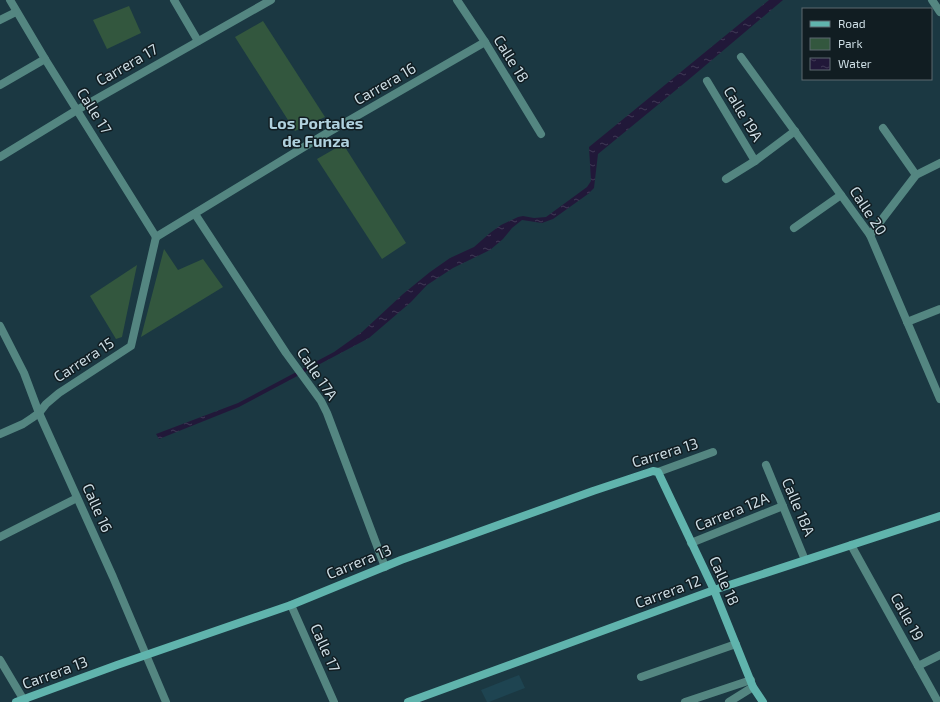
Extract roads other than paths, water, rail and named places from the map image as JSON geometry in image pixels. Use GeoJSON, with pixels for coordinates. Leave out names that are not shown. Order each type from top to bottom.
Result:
{"type":"FeatureCollection","features":[{"type":"Feature","properties":{"kind":"main road","name":"Carrera 13"},"geometry":{"type":"LineString","coordinates":[[22,701],[146,655],[291,605],[401,560],[593,491],[653,471],[658,472]]}},
{"type":"Feature","properties":{"kind":"main road","name":"Calle 18"},"geometry":{"type":"LineString","coordinates":[[658,472],[714,590],[752,683],[763,702]]}},
{"type":"Feature","properties":{"kind":"main road","name":"Carrera 12"},"geometry":{"type":"LineString","coordinates":[[408,702],[714,590],[940,516]]}},
{"type":"Feature","properties":{"kind":"street","name":"Calle 17"},"geometry":{"type":"LineString","coordinates":[[10,0],[45,60],[156,236]]}},
{"type":"Feature","properties":{"kind":"street"},"geometry":{"type":"LineString","coordinates":[[174,0],[198,41]]}},
{"type":"Feature","properties":{"kind":"street","name":"Calle 18"},"geometry":{"type":"LineString","coordinates":[[457,0],[485,42],[541,134]]}},
{"type":"Feature","properties":{"kind":"street"},"geometry":{"type":"LineString","coordinates":[[932,0],[940,12]]}},
{"type":"Feature","properties":{"kind":"street","name":"Carrera 17"},"geometry":{"type":"LineString","coordinates":[[0,157],[77,110],[268,1]]}},
{"type":"Feature","properties":{"kind":"street"},"geometry":{"type":"LineString","coordinates":[[0,20],[16,12]]}},
{"type":"Feature","properties":{"kind":"street","name":"Carrera 16"},"geometry":{"type":"LineString","coordinates":[[156,236],[195,214],[322,136],[485,42]]}},
{"type":"Feature","properties":{"kind":"street","name":"Calle 20"},"geometry":{"type":"LineString","coordinates":[[741,57],[870,235],[940,399]]}},
{"type":"Feature","properties":{"kind":"street"},"geometry":{"type":"LineString","coordinates":[[0,85],[45,60]]}},
{"type":"Feature","properties":{"kind":"street","name":"Calle 19A"},"geometry":{"type":"LineString","coordinates":[[706,81],[755,161]]}},
{"type":"Feature","properties":{"kind":"street"},"geometry":{"type":"LineString","coordinates":[[883,128],[916,175]]}},
{"type":"Feature","properties":{"kind":"street"},"geometry":{"type":"LineString","coordinates":[[726,179],[755,161],[795,131]]}},
{"type":"Feature","properties":{"kind":"street"},"geometry":{"type":"LineString","coordinates":[[870,235],[916,175],[940,163]]}},
{"type":"Feature","properties":{"kind":"street"},"geometry":{"type":"LineString","coordinates":[[794,228],[841,195]]}},
{"type":"Feature","properties":{"kind":"street","name":"Calle 17A"},"geometry":{"type":"LineString","coordinates":[[195,214],[295,366],[321,401],[327,413],[385,567]]}},
{"type":"Feature","properties":{"kind":"street","name":"Carrera 15"},"geometry":{"type":"LineString","coordinates":[[0,434],[23,424],[32,418],[59,393],[131,346],[156,236]]}},
{"type":"Feature","properties":{"kind":"street"},"geometry":{"type":"LineString","coordinates":[[907,322],[940,309]]}},
{"type":"Feature","properties":{"kind":"street","name":"Calle 16"},"geometry":{"type":"LineString","coordinates":[[0,327],[24,373],[39,413],[113,577],[166,702]]}},
{"type":"Feature","properties":{"kind":"street","name":"Carrera 13"},"geometry":{"type":"LineString","coordinates":[[658,472],[713,452]]}},
{"type":"Feature","properties":{"kind":"street","name":"Calle 18A"},"geometry":{"type":"LineString","coordinates":[[766,465],[805,560]]}},
{"type":"Feature","properties":{"kind":"street"},"geometry":{"type":"LineString","coordinates":[[0,537],[78,498]]}},
{"type":"Feature","properties":{"kind":"street","name":"Carrera 12A"},"geometry":{"type":"LineString","coordinates":[[691,544],[782,506]]}},
{"type":"Feature","properties":{"kind":"street","name":"Calle 19"},"geometry":{"type":"LineString","coordinates":[[851,545],[938,702]]}},
{"type":"Feature","properties":{"kind":"street","name":"Calle 17"},"geometry":{"type":"LineString","coordinates":[[291,605],[334,702]]}},
{"type":"Feature","properties":{"kind":"street"},"geometry":{"type":"LineString","coordinates":[[641,677],[736,644]]}},
{"type":"Feature","properties":{"kind":"street"},"geometry":{"type":"LineString","coordinates":[[918,666],[940,655]]}},
{"type":"Feature","properties":{"kind":"street"},"geometry":{"type":"LineString","coordinates":[[0,660],[22,701]]}},
{"type":"Feature","properties":{"kind":"street"},"geometry":{"type":"LineString","coordinates":[[684,702],[752,683]]}},
{"type":"Feature","properties":{"kind":"street"},"geometry":{"type":"LineString","coordinates":[[729,702],[752,683]]}},
{"type":"Feature","properties":{"kind":"water"},"geometry":{"type":"Polygon","coordinates":[[[769,0],[783,0],[598,154],[594,188],[588,194],[553,219],[542,223],[522,220],[490,250],[453,268],[427,285],[411,302],[369,338],[239,407],[159,439],[156,434],[238,403],[334,352],[362,332],[403,294],[430,272],[450,258],[474,247],[501,225],[523,216],[534,218],[546,217],[587,187],[591,181],[589,147],[769,0]]]}},
{"type":"Feature","properties":{"kind":"district","name":"Los Portales de Funza"},"geometry":{"type":"Point","coordinates":[316,132]}}]}
